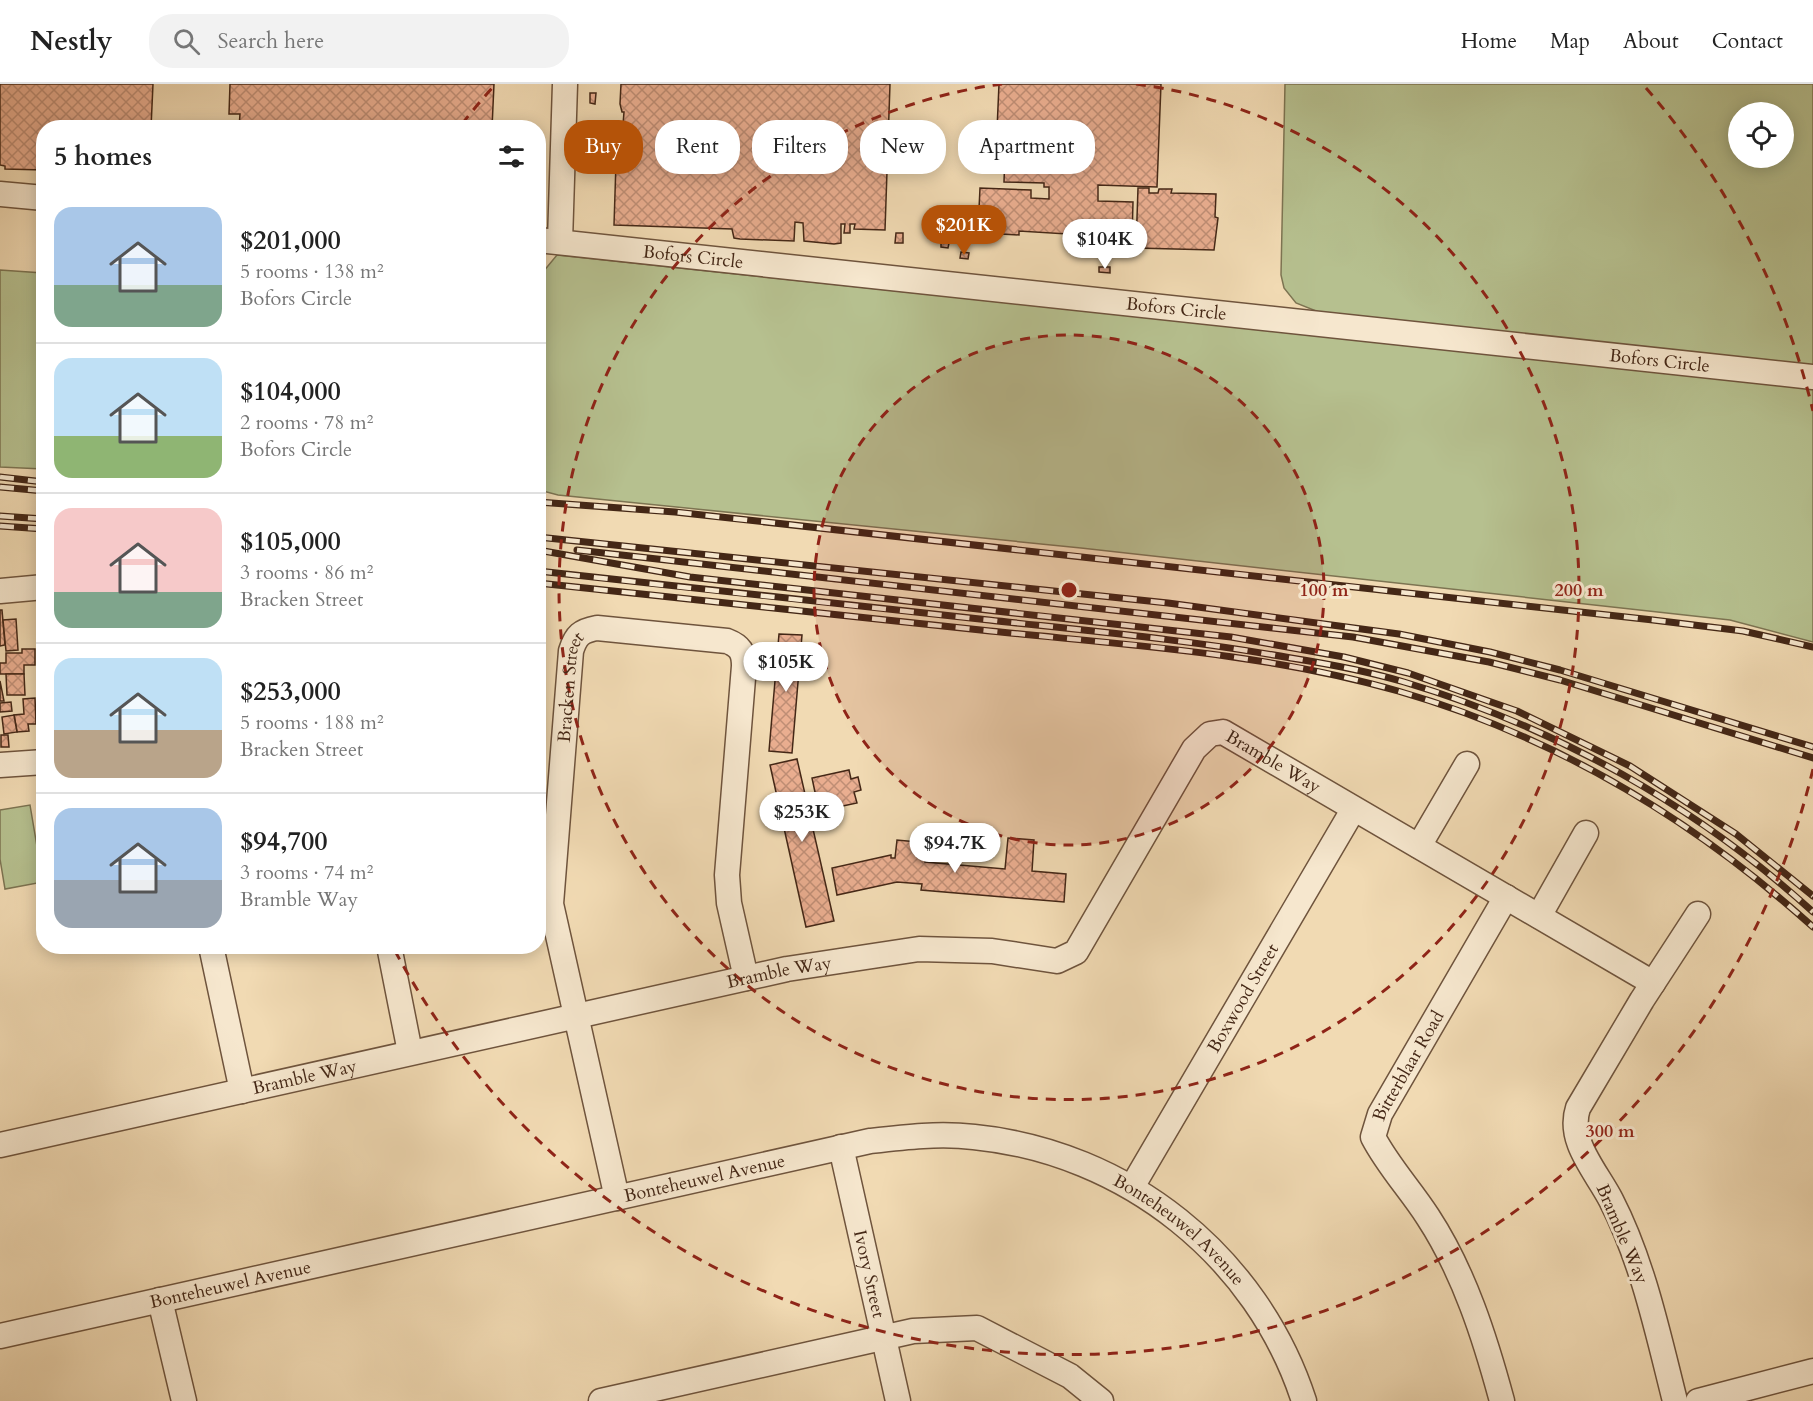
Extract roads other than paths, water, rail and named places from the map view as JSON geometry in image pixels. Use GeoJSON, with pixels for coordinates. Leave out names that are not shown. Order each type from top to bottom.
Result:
{"type":"FeatureCollection","features":[{"type":"Feature","properties":{"kind":"street"},"geometry":{"type":"LineString","coordinates":[[549,241],[565,84]]}},
{"type":"Feature","properties":{"kind":"street"},"geometry":{"type":"LineString","coordinates":[[0,194],[36,197]]}},
{"type":"Feature","properties":{"kind":"street","name":"Bofors Circle"},"geometry":{"type":"LineString","coordinates":[[549,241],[1813,377]]}},
{"type":"Feature","properties":{"kind":"street"},"geometry":{"type":"LineString","coordinates":[[0,591],[36,588]]}},
{"type":"Feature","properties":{"kind":"street","name":"Bracken Street"},"geometry":{"type":"LineString","coordinates":[[617,1198],[552,912],[551,887],[565,747],[571,651],[575,638],[582,630],[597,628],[727,641],[737,645],[742,651],[744,666],[727,895],[746,978]]}},
{"type":"Feature","properties":{"kind":"street","name":"Bramble Way"},"geometry":{"type":"LineString","coordinates":[[0,1145],[787,969],[919,950],[992,951],[1057,961],[1076,952],[1194,749],[1210,734],[1223,732],[1353,810],[1653,983]]}},
{"type":"Feature","properties":{"kind":"street"},"geometry":{"type":"LineString","coordinates":[[0,765],[36,763]]}},
{"type":"Feature","properties":{"kind":"street"},"geometry":{"type":"LineString","coordinates":[[1419,846],[1467,764]]}},
{"type":"Feature","properties":{"kind":"street","name":"Boxwood Street"},"geometry":{"type":"LineString","coordinates":[[1132,1187],[1353,810]]}},
{"type":"Feature","properties":{"kind":"street"},"geometry":{"type":"LineString","coordinates":[[1539,916],[1586,833]]}},
{"type":"Feature","properties":{"kind":"street","name":"Bitterblaar Road"},"geometry":{"type":"LineString","coordinates":[[1502,1401],[1471,1303],[1429,1218],[1383,1156],[1373,1137],[1380,1114],[1506,897]]}},
{"type":"Feature","properties":{"kind":"street","name":"Bramble Way"},"geometry":{"type":"LineString","coordinates":[[1675,1401],[1646,1287],[1612,1202],[1578,1142],[1574,1125],[1578,1108],[1653,983],[1698,914]]}},
{"type":"Feature","properties":{"kind":"street"},"geometry":{"type":"LineString","coordinates":[[213,954],[242,1091]]}},
{"type":"Feature","properties":{"kind":"street"},"geometry":{"type":"LineString","coordinates":[[391,954],[410,1052]]}},
{"type":"Feature","properties":{"kind":"street","name":"Bonteheuwel Avenue"},"geometry":{"type":"LineString","coordinates":[[0,1336],[841,1148],[912,1136],[974,1136],[1050,1152],[1079,1162],[1132,1187],[1195,1232],[1244,1286],[1271,1323],[1294,1370],[1304,1401]]}},
{"type":"Feature","properties":{"kind":"street","name":"Ivory Street"},"geometry":{"type":"LineString","coordinates":[[841,1148],[898,1401]]}},
{"type":"Feature","properties":{"kind":"street"},"geometry":{"type":"LineString","coordinates":[[160,1300],[184,1401]]}},
{"type":"Feature","properties":{"kind":"street"},"geometry":{"type":"LineString","coordinates":[[601,1401],[913,1331],[977,1328],[1070,1376],[1101,1401]]}},
{"type":"Feature","properties":{"kind":"street"},"geometry":{"type":"LineString","coordinates":[[1698,1401],[1813,1371]]}},
{"type":"Feature","properties":{"kind":"railway"},"geometry":{"type":"LineString","coordinates":[[0,477],[36,481]]}},
{"type":"Feature","properties":{"kind":"railway"},"geometry":{"type":"LineString","coordinates":[[0,487],[36,490]]}},
{"type":"Feature","properties":{"kind":"railway"},"geometry":{"type":"LineString","coordinates":[[546,503],[675,512],[1653,620],[1743,631],[1813,647]]}},
{"type":"Feature","properties":{"kind":"railway"},"geometry":{"type":"LineString","coordinates":[[0,516],[36,518]]}},
{"type":"Feature","properties":{"kind":"railway"},"geometry":{"type":"LineString","coordinates":[[0,526],[36,528]]}},
{"type":"Feature","properties":{"kind":"railway"},"geometry":{"type":"LineString","coordinates":[[546,538],[1168,603],[1399,634],[1490,652],[1560,670],[1813,747]]}},
{"type":"Feature","properties":{"kind":"railway"},"geometry":{"type":"LineString","coordinates":[[577,550],[1353,637],[1489,662],[1560,680],[1813,758]]}},
{"type":"Feature","properties":{"kind":"railway"},"geometry":{"type":"LineString","coordinates":[[546,551],[690,577],[1231,637],[1344,657],[1408,673],[1517,711],[1630,766],[1736,834],[1813,896]]}},
{"type":"Feature","properties":{"kind":"railway"},"geometry":{"type":"LineString","coordinates":[[546,572],[1178,641],[1319,663],[1390,678],[1460,700],[1515,722],[1569,746],[1621,774],[1672,804],[1721,837],[1813,912]]}},
{"type":"Feature","properties":{"kind":"railway"},"geometry":{"type":"LineString","coordinates":[[546,584],[1196,652],[1298,668],[1398,691],[1512,732],[1619,785],[1719,851],[1813,927]]}}]}
